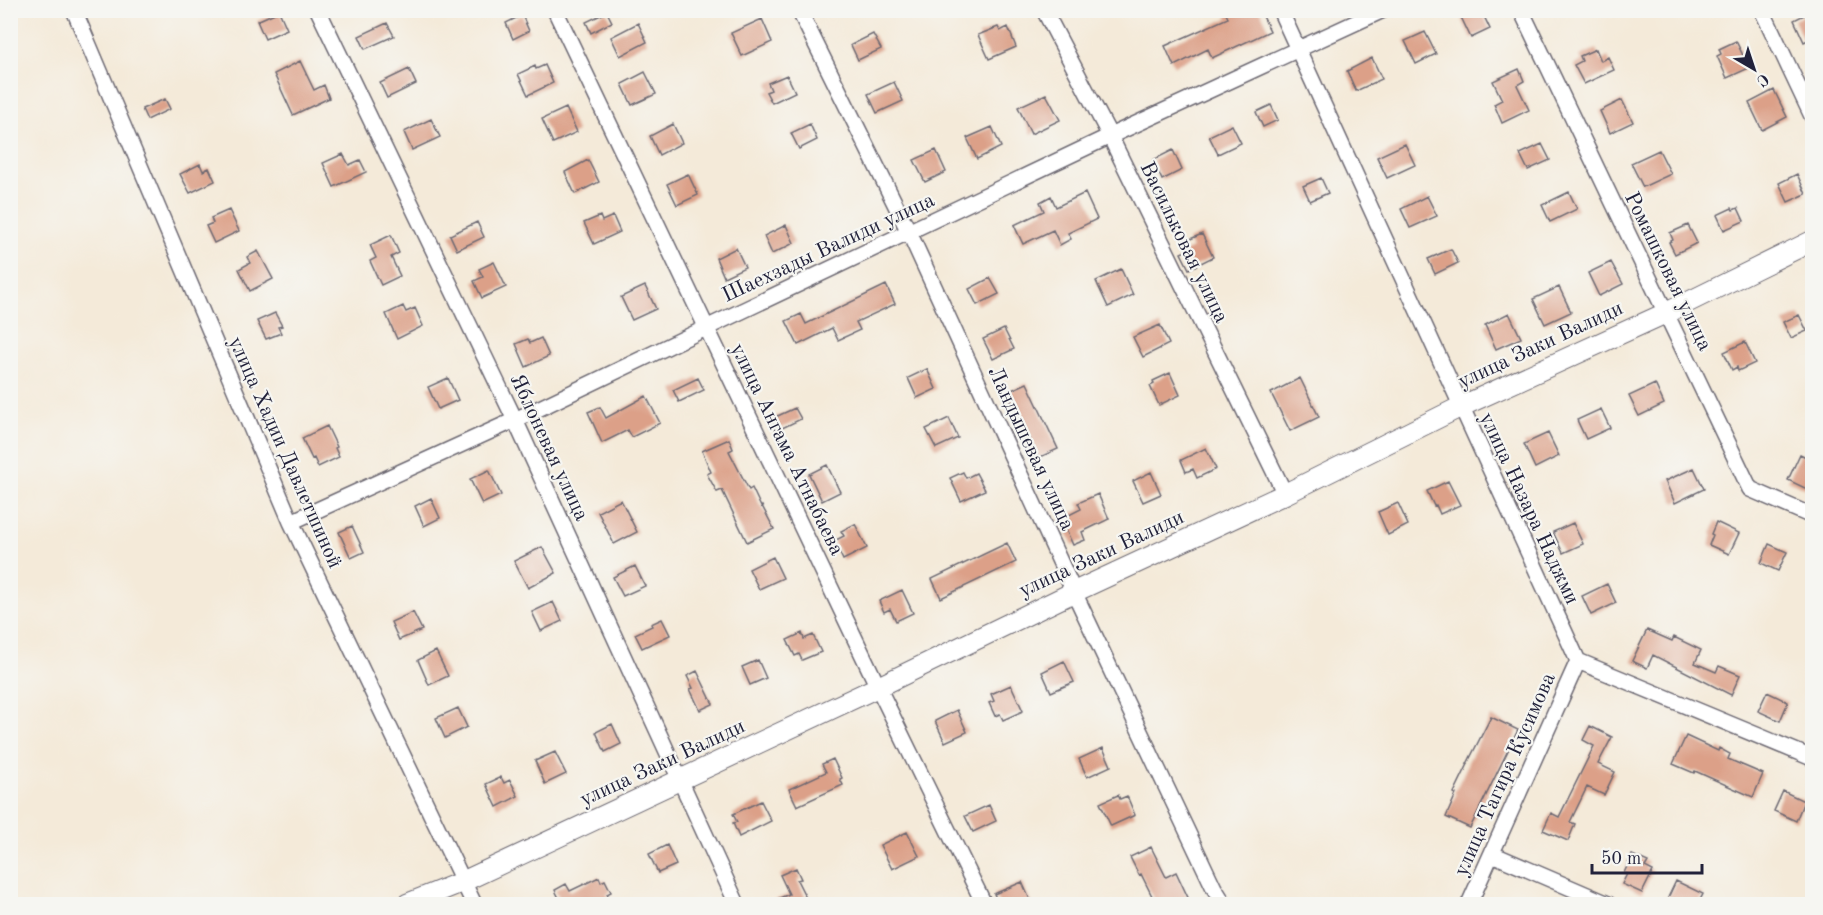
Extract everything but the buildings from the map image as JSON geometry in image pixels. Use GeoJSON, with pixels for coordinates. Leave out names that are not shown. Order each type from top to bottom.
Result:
{"type":"FeatureCollection","features":[{"type":"Feature","properties":{"kind":"street","name":"улица Хадии Давлетшиной"},"geometry":{"type":"LineString","coordinates":[[74,10],[291,522],[474,904]]}},
{"type":"Feature","properties":{"kind":"street","name":"Яблоневая улица"},"geometry":{"type":"LineString","coordinates":[[318,10],[515,420],[737,904]]}},
{"type":"Feature","properties":{"kind":"street","name":"улица Ангама Атнабаева"},"geometry":{"type":"LineString","coordinates":[[555,10],[984,904]]}},
{"type":"Feature","properties":{"kind":"street","name":"Ландышевая улица"},"geometry":{"type":"LineString","coordinates":[[799,10],[909,232],[1074,592],[1214,888],[1224,904]]}},
{"type":"Feature","properties":{"kind":"street","name":"Васильковая улица"},"geometry":{"type":"LineString","coordinates":[[1044,10],[1110,136],[1285,494]]}},
{"type":"Feature","properties":{"kind":"street","name":"улица Назара Наджми"},"geometry":{"type":"LineString","coordinates":[[1280,10],[1578,661]]}},
{"type":"Feature","properties":{"kind":"street","name":"Шаехзады Валиди улица"},"geometry":{"type":"LineString","coordinates":[[291,522],[515,420],[1110,136],[1383,10]]}},
{"type":"Feature","properties":{"kind":"street","name":"Ромашковая улица"},"geometry":{"type":"LineString","coordinates":[[1521,10],[1750,489],[1812,516]]}},
{"type":"Feature","properties":{"kind":"street"},"geometry":{"type":"LineString","coordinates":[[1762,10],[1812,116]]}},
{"type":"Feature","properties":{"kind":"street","name":"улица Заки Валиди"},"geometry":{"type":"LineString","coordinates":[[408,904],[462,882],[878,687],[1074,592],[1285,494],[1460,407],[1666,313],[1812,241]]}},
{"type":"Feature","properties":{"kind":"street"},"geometry":{"type":"LineString","coordinates":[[1578,661],[1812,758]]}},
{"type":"Feature","properties":{"kind":"street","name":"улица Тагира Кусимова"},"geometry":{"type":"LineString","coordinates":[[1469,904],[1578,661]]}},
{"type":"Feature","properties":{"kind":"street"},"geometry":{"type":"LineString","coordinates":[[1492,854],[1608,904]]}}]}
